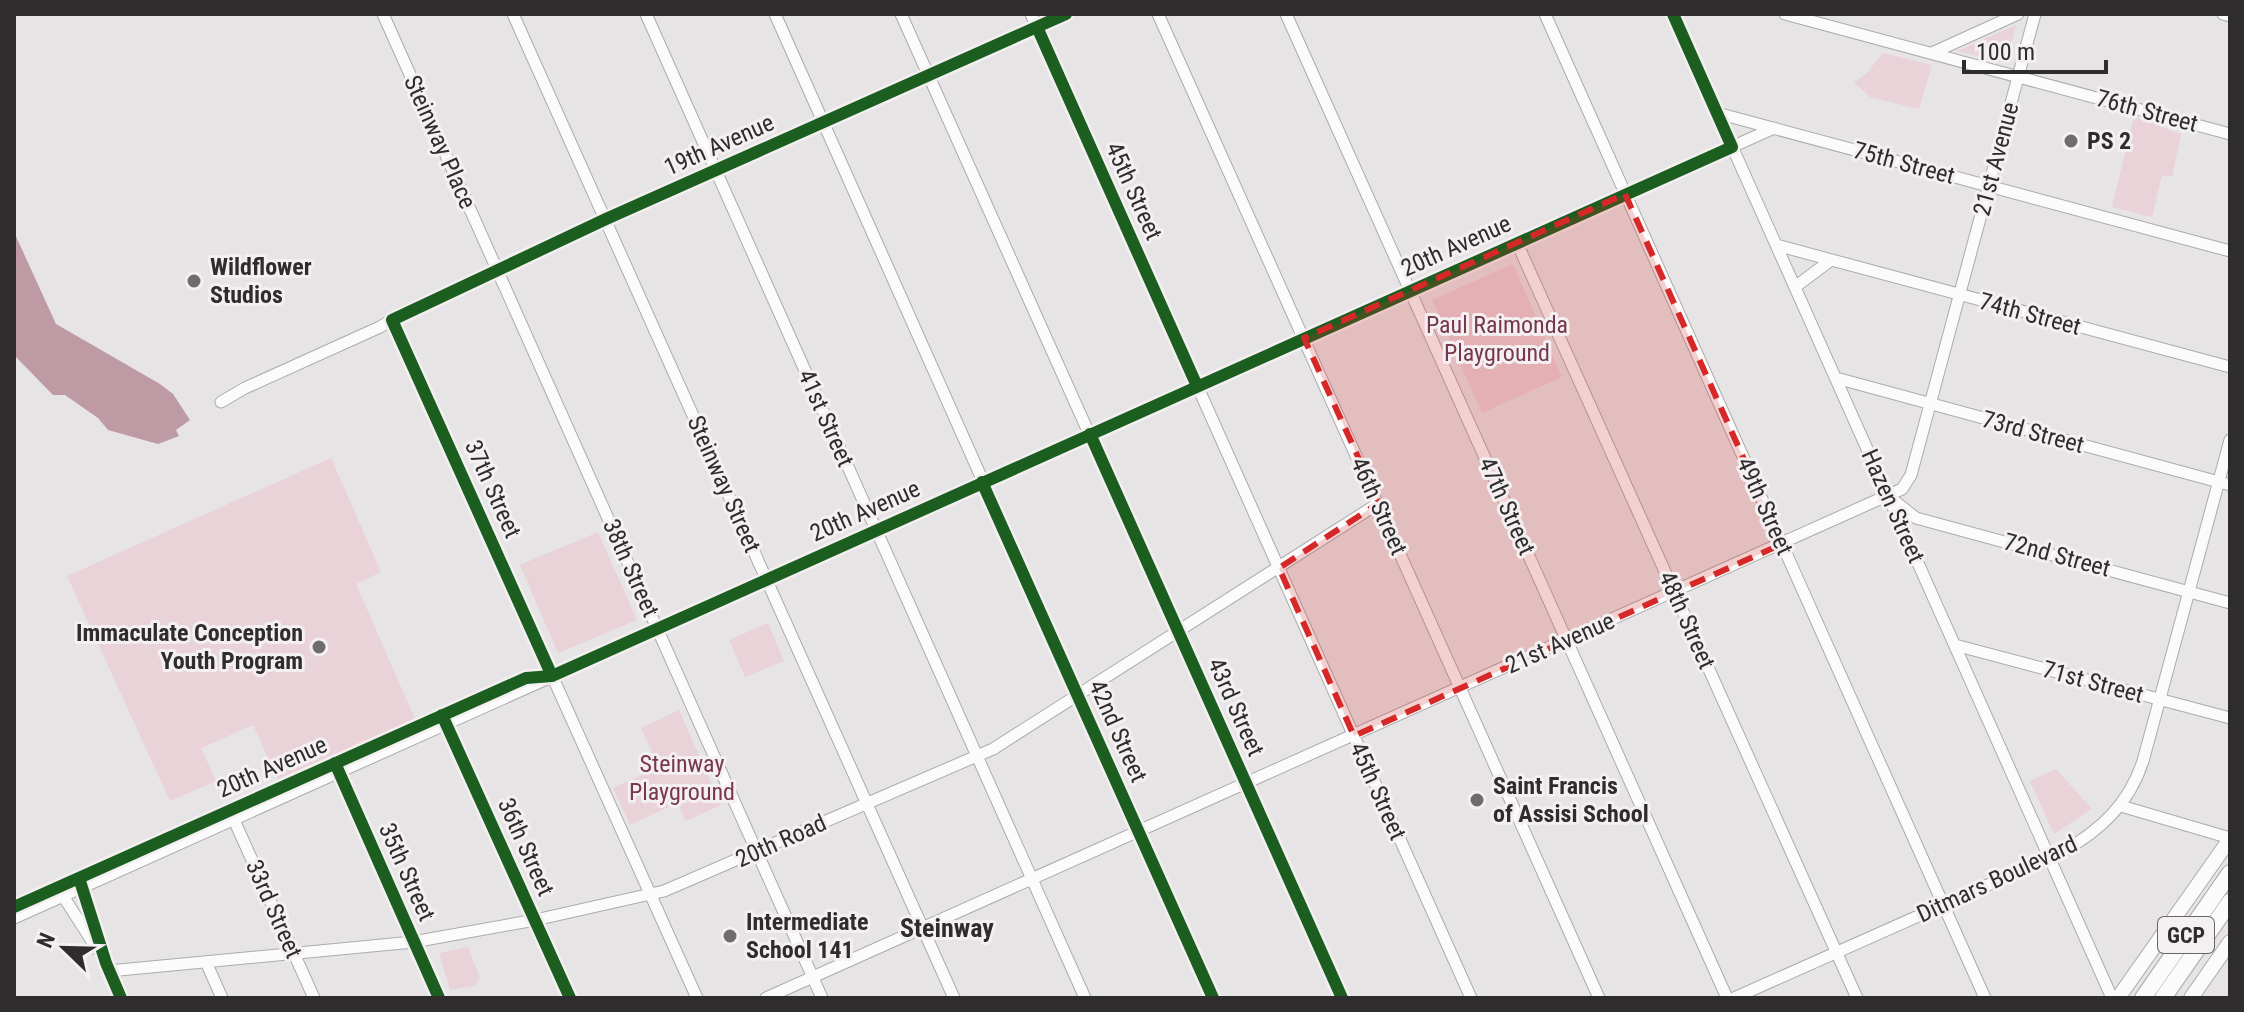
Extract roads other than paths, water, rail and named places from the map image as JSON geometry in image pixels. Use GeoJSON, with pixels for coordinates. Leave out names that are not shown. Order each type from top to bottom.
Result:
{"type":"FeatureCollection","features":[{"type":"Feature","properties":{"kind":"highway","name":"GCP"},"geometry":{"type":"LineString","coordinates":[[2143,998],[2230,873]]}},
{"type":"Feature","properties":{"kind":"highway","name":"GCP"},"geometry":{"type":"LineString","coordinates":[[2163,998],[2230,902]]}},
{"type":"Feature","properties":{"kind":"main road"},"geometry":{"type":"LineString","coordinates":[[2115,998],[2230,838]]}},
{"type":"Feature","properties":{"kind":"main road"},"geometry":{"type":"LineString","coordinates":[[2191,998],[2230,942]]}},
{"type":"Feature","properties":{"kind":"street","name":"Steinway Place"},"geometry":{"type":"LineString","coordinates":[[383,14],[498,270]]}},
{"type":"Feature","properties":{"kind":"street","name":"Steinway Street"},"geometry":{"type":"LineString","coordinates":[[513,14],[954,998]]}},
{"type":"Feature","properties":{"kind":"street","name":"41st Street"},"geometry":{"type":"LineString","coordinates":[[646,14],[1085,998]]}},
{"type":"Feature","properties":{"kind":"street","name":"42nd Street"},"geometry":{"type":"LineString","coordinates":[[775,14],[1213,998]]}},
{"type":"Feature","properties":{"kind":"street","name":"43rd Street"},"geometry":{"type":"LineString","coordinates":[[901,14],[1342,998]]}},
{"type":"Feature","properties":{"kind":"street","name":"45th Street"},"geometry":{"type":"LineString","coordinates":[[1031,14],[1471,998]]}},
{"type":"Feature","properties":{"kind":"street","name":"19th Avenue"},"geometry":{"type":"LineString","coordinates":[[221,402],[606,219],[1066,14]]}},
{"type":"Feature","properties":{"kind":"street","name":"46th Street"},"geometry":{"type":"LineString","coordinates":[[1158,14],[1599,998]]}},
{"type":"Feature","properties":{"kind":"street","name":"47th Street"},"geometry":{"type":"LineString","coordinates":[[1286,14],[1727,998]]}},
{"type":"Feature","properties":{"kind":"street","name":"49th Street"},"geometry":{"type":"LineString","coordinates":[[1545,14],[1985,998]]}},
{"type":"Feature","properties":{"kind":"street","name":"Hazen Street"},"geometry":{"type":"LineString","coordinates":[[1673,14],[2115,998]]}},
{"type":"Feature","properties":{"kind":"street","name":"76th Street"},"geometry":{"type":"LineString","coordinates":[[1785,14],[2230,134]]}},
{"type":"Feature","properties":{"kind":"street"},"geometry":{"type":"LineString","coordinates":[[1931,53],[2018,14]]}},
{"type":"Feature","properties":{"kind":"street","name":"21st Avenue"},"geometry":{"type":"LineString","coordinates":[[766,998],[1902,489],[1909,480],[2035,14]]}},
{"type":"Feature","properties":{"kind":"street"},"geometry":{"type":"LineString","coordinates":[[2223,14],[2230,16]]}},
{"type":"Feature","properties":{"kind":"street","name":"75th Street"},"geometry":{"type":"LineString","coordinates":[[1717,113],[2230,251]]}},
{"type":"Feature","properties":{"kind":"street","name":"20th Avenue"},"geometry":{"type":"LineString","coordinates":[[14,918],[1774,128]]}},
{"type":"Feature","properties":{"kind":"street","name":"48th Street"},"geometry":{"type":"LineString","coordinates":[[1517,243],[1857,998]]}},
{"type":"Feature","properties":{"kind":"street","name":"74th Street"},"geometry":{"type":"LineString","coordinates":[[1776,245],[2230,367]]}},
{"type":"Feature","properties":{"kind":"street"},"geometry":{"type":"LineString","coordinates":[[1795,287],[1831,260]]}},
{"type":"Feature","properties":{"kind":"street","name":"38th Street"},"geometry":{"type":"LineString","coordinates":[[498,270],[822,998]]}},
{"type":"Feature","properties":{"kind":"street","name":"37th Street"},"geometry":{"type":"LineString","coordinates":[[392,320],[697,998]]}},
{"type":"Feature","properties":{"kind":"street","name":"73rd Street"},"geometry":{"type":"LineString","coordinates":[[1836,378],[2224,484]]}},
{"type":"Feature","properties":{"kind":"street","name":"Ditmars Boulevard"},"geometry":{"type":"LineString","coordinates":[[1734,998],[2050,857],[2086,838],[2121,806],[2140,772],[2189,590],[2224,484],[2230,440]]}},
{"type":"Feature","properties":{"kind":"street","name":"72nd Street"},"geometry":{"type":"LineString","coordinates":[[1889,497],[1916,518],[2230,603]]}},
{"type":"Feature","properties":{"kind":"street","name":"20th Road"},"geometry":{"type":"LineString","coordinates":[[107,967],[206,962],[413,942],[535,920],[664,891],[993,749],[1379,503]]}},
{"type":"Feature","properties":{"kind":"street","name":"71st Street"},"geometry":{"type":"LineString","coordinates":[[1955,645],[2230,718]]}},
{"type":"Feature","properties":{"kind":"street","name":"36th Street"},"geometry":{"type":"LineString","coordinates":[[446,724],[570,998]]}},
{"type":"Feature","properties":{"kind":"street","name":"35th Street"},"geometry":{"type":"LineString","coordinates":[[339,772],[439,998]]}},
{"type":"Feature","properties":{"kind":"street"},"geometry":{"type":"LineString","coordinates":[[2121,806],[2230,838]]}},
{"type":"Feature","properties":{"kind":"street","name":"33rd Street"},"geometry":{"type":"LineString","coordinates":[[234,820],[314,998]]}},
{"type":"Feature","properties":{"kind":"street"},"geometry":{"type":"LineString","coordinates":[[81,888],[107,967],[121,998]]}},
{"type":"Feature","properties":{"kind":"street"},"geometry":{"type":"LineString","coordinates":[[63,896],[107,967]]}},
{"type":"Feature","properties":{"kind":"street"},"geometry":{"type":"LineString","coordinates":[[206,962],[222,998]]}},
{"type":"Feature","properties":{"kind":"place","name":"PS 2"},"geometry":{"type":"Point","coordinates":[2071,141]}},
{"type":"Feature","properties":{"kind":"place","name":"Wildflower Studios"},"geometry":{"type":"Point","coordinates":[194,281]}},
{"type":"Feature","properties":{"kind":"place","name":"Immaculate Conception Youth Program"},"geometry":{"type":"Point","coordinates":[319,647]}},
{"type":"Feature","properties":{"kind":"place","name":"Saint Francis of Assisi School"},"geometry":{"type":"Point","coordinates":[1477,800]}},
{"type":"Feature","properties":{"kind":"place","name":"Intermediate School 141"},"geometry":{"type":"Point","coordinates":[730,936]}},
{"type":"Feature","properties":{"kind":"district","name":"Steinway"},"geometry":{"type":"Point","coordinates":[947,928]}},
{"type":"Feature","properties":{"kind":"park label","name":"Paul Raimonda Playground"},"geometry":{"type":"Point","coordinates":[1497,339]}},
{"type":"Feature","properties":{"kind":"park label","name":"Steinway Playground"},"geometry":{"type":"Point","coordinates":[682,778]}}]}
